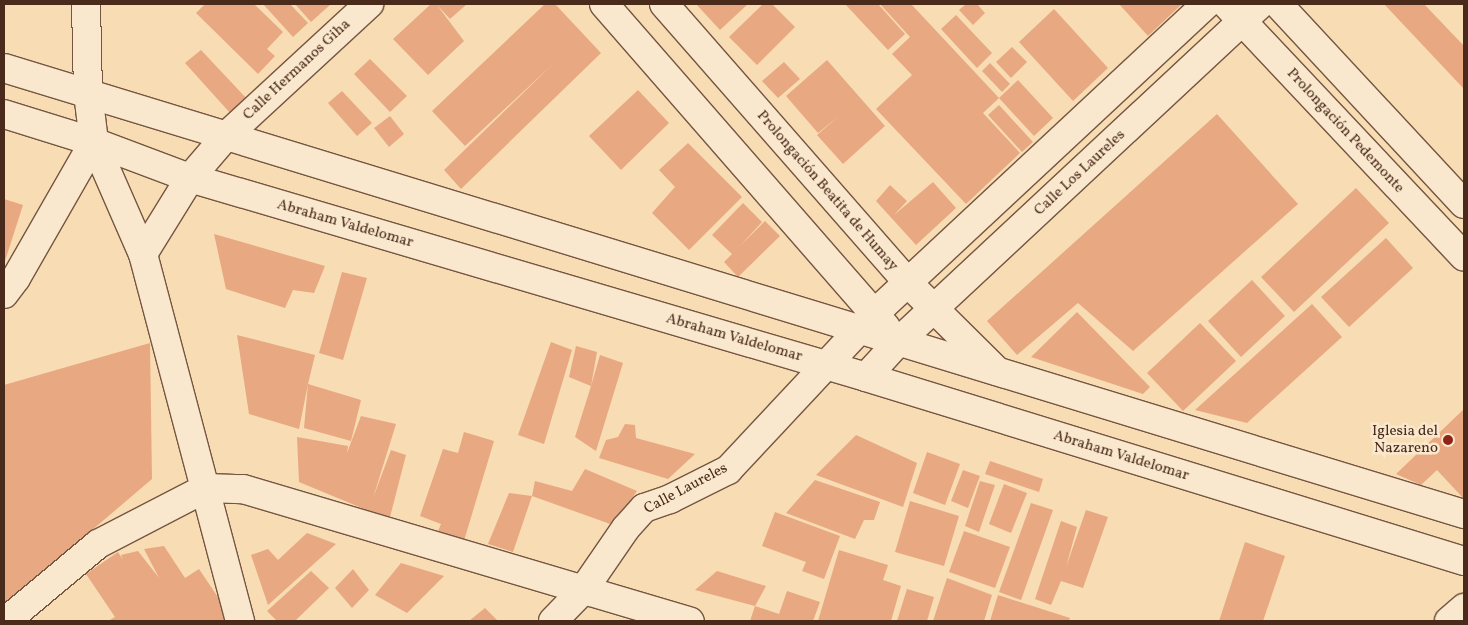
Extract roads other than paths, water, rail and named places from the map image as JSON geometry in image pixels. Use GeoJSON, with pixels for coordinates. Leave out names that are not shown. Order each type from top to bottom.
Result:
{"type":"FeatureCollection","features":[{"type":"Feature","properties":{"kind":"street"},"geometry":{"type":"LineString","coordinates":[[86,4],[88,93],[94,142],[142,254],[240,621]]}},
{"type":"Feature","properties":{"kind":"street","name":"Calle Hermanos Giha"},"geometry":{"type":"LineString","coordinates":[[142,254],[190,178],[226,136],[369,4]]}},
{"type":"Feature","properties":{"kind":"street"},"geometry":{"type":"LineString","coordinates":[[604,4],[867,322]]}},
{"type":"Feature","properties":{"kind":"street","name":"Prolongación Beatita de Humay"},"geometry":{"type":"LineString","coordinates":[[664,4],[908,283],[933,310],[997,371]]}},
{"type":"Feature","properties":{"kind":"street"},"geometry":{"type":"LineString","coordinates":[[867,322],[1207,4]]}},
{"type":"Feature","properties":{"kind":"street"},"geometry":{"type":"LineString","coordinates":[[1278,4],[1464,204]]}},
{"type":"Feature","properties":{"kind":"street","name":"Prolongación Pedemonte"},"geometry":{"type":"LineString","coordinates":[[1243,10],[1464,258]]}},
{"type":"Feature","properties":{"kind":"street","name":"Calle Los Laureles"},"geometry":{"type":"LineString","coordinates":[[866,377],[899,341],[1243,10]]}},
{"type":"Feature","properties":{"kind":"street"},"geometry":{"type":"LineString","coordinates":[[4,68],[226,136],[867,322],[899,341],[1464,514]]}},
{"type":"Feature","properties":{"kind":"street","name":"Abraham Valdelomar"},"geometry":{"type":"LineString","coordinates":[[4,114],[94,142],[190,178],[828,365],[1464,561]]}},
{"type":"Feature","properties":{"kind":"street"},"geometry":{"type":"LineString","coordinates":[[4,294],[16,278],[94,142]]}},
{"type":"Feature","properties":{"kind":"street","name":"Calle Laureles"},"geometry":{"type":"LineString","coordinates":[[553,621],[584,589],[626,528],[644,508],[670,499],[728,470],[867,322]]}},
{"type":"Feature","properties":{"kind":"street"},"geometry":{"type":"LineString","coordinates":[[6,621],[98,544],[206,488],[243,489],[690,621]]}},
{"type":"Feature","properties":{"kind":"street"},"geometry":{"type":"LineString","coordinates":[[1450,621],[1464,608]]}},
{"type":"Feature","properties":{"kind":"place","name":"Iglesia del Nazareno"},"geometry":{"type":"Point","coordinates":[1448,440]}}]}
